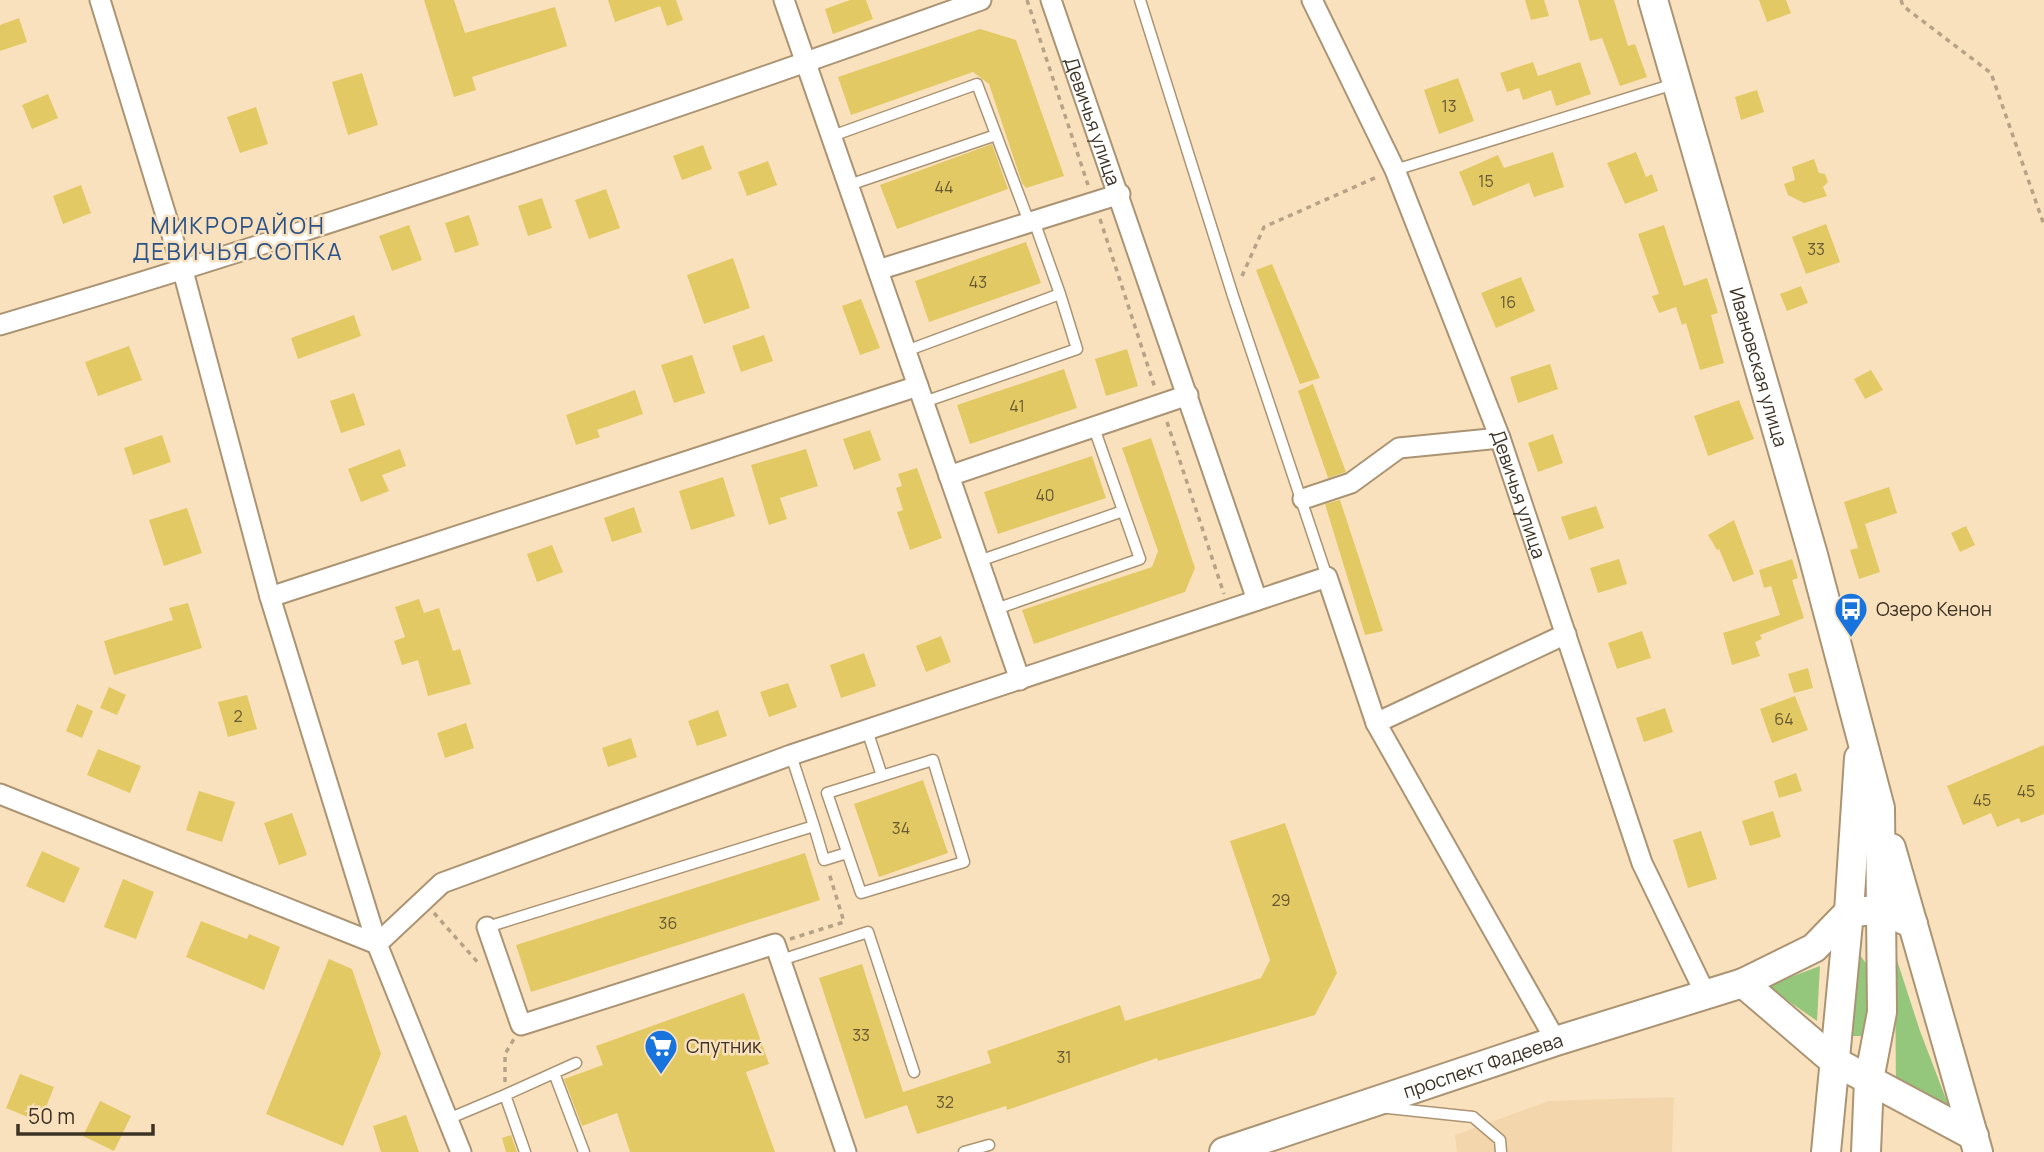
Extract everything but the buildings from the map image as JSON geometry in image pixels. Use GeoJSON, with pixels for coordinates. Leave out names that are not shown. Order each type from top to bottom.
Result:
{"type":"FeatureCollection","features":[{"type":"Feature","properties":{"kind":"main road","name":"Ивановская улица"},"geometry":{"type":"LineString","coordinates":[[1653,0],[1813,555],[1880,808]]}},
{"type":"Feature","properties":{"kind":"main road"},"geometry":{"type":"LineString","coordinates":[[1826,1152],[1849,912],[1860,734]]}},
{"type":"Feature","properties":{"kind":"main road"},"geometry":{"type":"LineString","coordinates":[[1866,1152],[1869,1080],[1882,1012],[1880,808]]}},
{"type":"Feature","properties":{"kind":"main road"},"geometry":{"type":"LineString","coordinates":[[1880,808],[1976,1144]]}},
{"type":"Feature","properties":{"kind":"main road"},"geometry":{"type":"LineString","coordinates":[[1849,912],[1882,910],[1913,923]]}},
{"type":"Feature","properties":{"kind":"main road","name":"проспект Фадеева"},"geometry":{"type":"LineString","coordinates":[[1224,1152],[1556,1041],[1743,983],[1814,948],[1849,912]]}},
{"type":"Feature","properties":{"kind":"main road"},"geometry":{"type":"LineString","coordinates":[[1743,983],[1834,1061],[1976,1144]]}},
{"type":"Feature","properties":{"kind":"street"},"geometry":{"type":"LineString","coordinates":[[100,0],[183,271],[270,597],[377,944],[461,1152]]}},
{"type":"Feature","properties":{"kind":"street"},"geometry":{"type":"LineString","coordinates":[[784,0],[1020,680]]}},
{"type":"Feature","properties":{"kind":"street"},"geometry":{"type":"LineString","coordinates":[[0,325],[183,271],[806,63],[981,0]]}},
{"type":"Feature","properties":{"kind":"street","name":"Девичья улица"},"geometry":{"type":"LineString","coordinates":[[1051,0],[1120,194],[1257,600]]}},
{"type":"Feature","properties":{"kind":"street","name":"Девичья улица"},"geometry":{"type":"LineString","coordinates":[[1312,0],[1395,170],[1500,438],[1642,863],[1706,995]]}},
{"type":"Feature","properties":{"kind":"street"},"geometry":{"type":"LineString","coordinates":[[878,270],[1120,194]]}},
{"type":"Feature","properties":{"kind":"street"},"geometry":{"type":"LineString","coordinates":[[270,597],[921,394]]}},
{"type":"Feature","properties":{"kind":"street"},"geometry":{"type":"LineString","coordinates":[[949,476],[1188,395]]}},
{"type":"Feature","properties":{"kind":"street"},"geometry":{"type":"LineString","coordinates":[[1303,499],[1351,483],[1399,448],[1500,438]]}},
{"type":"Feature","properties":{"kind":"street"},"geometry":{"type":"LineString","coordinates":[[377,944],[442,883],[791,755],[1327,577],[1376,723],[1556,1041]]}},
{"type":"Feature","properties":{"kind":"street"},"geometry":{"type":"LineString","coordinates":[[1376,723],[1566,634]]}},
{"type":"Feature","properties":{"kind":"street"},"geometry":{"type":"LineString","coordinates":[[0,794],[377,944]]}},
{"type":"Feature","properties":{"kind":"street"},"geometry":{"type":"LineString","coordinates":[[487,927],[522,1025],[778,952],[846,1152]]}},
{"type":"Feature","properties":{"kind":"lane"},"geometry":{"type":"LineString","coordinates":[[1140,0],[1233,296],[1327,577]]}},
{"type":"Feature","properties":{"kind":"lane"},"geometry":{"type":"LineString","coordinates":[[1395,170],[1678,82]]}},
{"type":"Feature","properties":{"kind":"lane"},"geometry":{"type":"LineString","coordinates":[[832,136],[977,84],[1059,294],[1077,349],[921,394]]}},
{"type":"Feature","properties":{"kind":"lane"},"geometry":{"type":"LineString","coordinates":[[849,186],[996,135]]}},
{"type":"Feature","properties":{"kind":"lane"},"geometry":{"type":"LineString","coordinates":[[906,351],[1059,294]]}},
{"type":"Feature","properties":{"kind":"lane"},"geometry":{"type":"LineString","coordinates":[[996,609],[1140,559],[1094,428]]}},
{"type":"Feature","properties":{"kind":"lane"},"geometry":{"type":"LineString","coordinates":[[979,561],[1123,511]]}},
{"type":"Feature","properties":{"kind":"lane"},"geometry":{"type":"LineString","coordinates":[[867,730],[882,776]]}},
{"type":"Feature","properties":{"kind":"lane"},"geometry":{"type":"LineString","coordinates":[[791,755],[824,860],[847,853]]}},
{"type":"Feature","properties":{"kind":"lane"},"geometry":{"type":"LineString","coordinates":[[933,760],[964,862],[861,893],[847,853],[827,793],[933,760]]}},
{"type":"Feature","properties":{"kind":"lane"},"geometry":{"type":"LineString","coordinates":[[487,927],[814,826]]}},
{"type":"Feature","properties":{"kind":"lane"},"geometry":{"type":"LineString","coordinates":[[778,952],[868,932],[914,1072]]}},
{"type":"Feature","properties":{"kind":"lane"},"geometry":{"type":"LineString","coordinates":[[448,1119],[576,1063]]}},
{"type":"Feature","properties":{"kind":"lane"},"geometry":{"type":"LineString","coordinates":[[554,1073],[584,1152]]}},
{"type":"Feature","properties":{"kind":"lane"},"geometry":{"type":"LineString","coordinates":[[505,1095],[525,1152]]}},
{"type":"Feature","properties":{"kind":"lane"},"geometry":{"type":"LineString","coordinates":[[1366,1105],[1473,1117],[1500,1140],[1501,1152]]}},
{"type":"Feature","properties":{"kind":"lane"},"geometry":{"type":"LineString","coordinates":[[964,1152],[989,1144]]}},
{"type":"Feature","properties":{"kind":"path"},"geometry":{"type":"LineString","coordinates":[[1027,0],[1229,609]]}},
{"type":"Feature","properties":{"kind":"path"},"geometry":{"type":"LineString","coordinates":[[1901,0],[1903,6],[1991,73],[2044,225]]}},
{"type":"Feature","properties":{"kind":"path"},"geometry":{"type":"LineString","coordinates":[[1233,296],[1264,227],[1395,170]]}},
{"type":"Feature","properties":{"kind":"path"},"geometry":{"type":"LineString","coordinates":[[778,952],[844,922],[824,860]]}},
{"type":"Feature","properties":{"kind":"path"},"geometry":{"type":"LineString","coordinates":[[423,901],[487,973]]}},
{"type":"Feature","properties":{"kind":"path"},"geometry":{"type":"LineString","coordinates":[[505,1095],[505,1054],[522,1025]]}},
{"type":"Feature","properties":{"kind":"shaded area"},"geometry":{"type":"Polygon","coordinates":[[[1674,1097],[1672,1152],[1457,1152],[1455,1135],[1549,1101],[1674,1097]]]}},
{"type":"Feature","properties":{"kind":"green space"},"geometry":{"type":"Polygon","coordinates":[[[1895,954],[1920,1031],[1951,1112],[1896,1095],[1895,954]]]}},
{"type":"Feature","properties":{"kind":"green space"},"geometry":{"type":"Polygon","coordinates":[[[1860,955],[1870,969],[1864,1036],[1851,1036],[1854,964],[1860,955]]]}},
{"type":"Feature","properties":{"kind":"green space"},"geometry":{"type":"Polygon","coordinates":[[[1820,966],[1817,1021],[1767,986],[1820,966]]]}},
{"type":"Feature","properties":{"kind":"place","name":"Озеро Кенон"},"geometry":{"type":"Point","coordinates":[1851,639]}},
{"type":"Feature","properties":{"kind":"place","name":"Спутник"},"geometry":{"type":"Point","coordinates":[661,1076]}},
{"type":"Feature","properties":{"kind":"district","name":"МИКРОРАЙОН ДЕВИЧЬЯ СОПКА"},"geometry":{"type":"Point","coordinates":[238,238]}}]}
